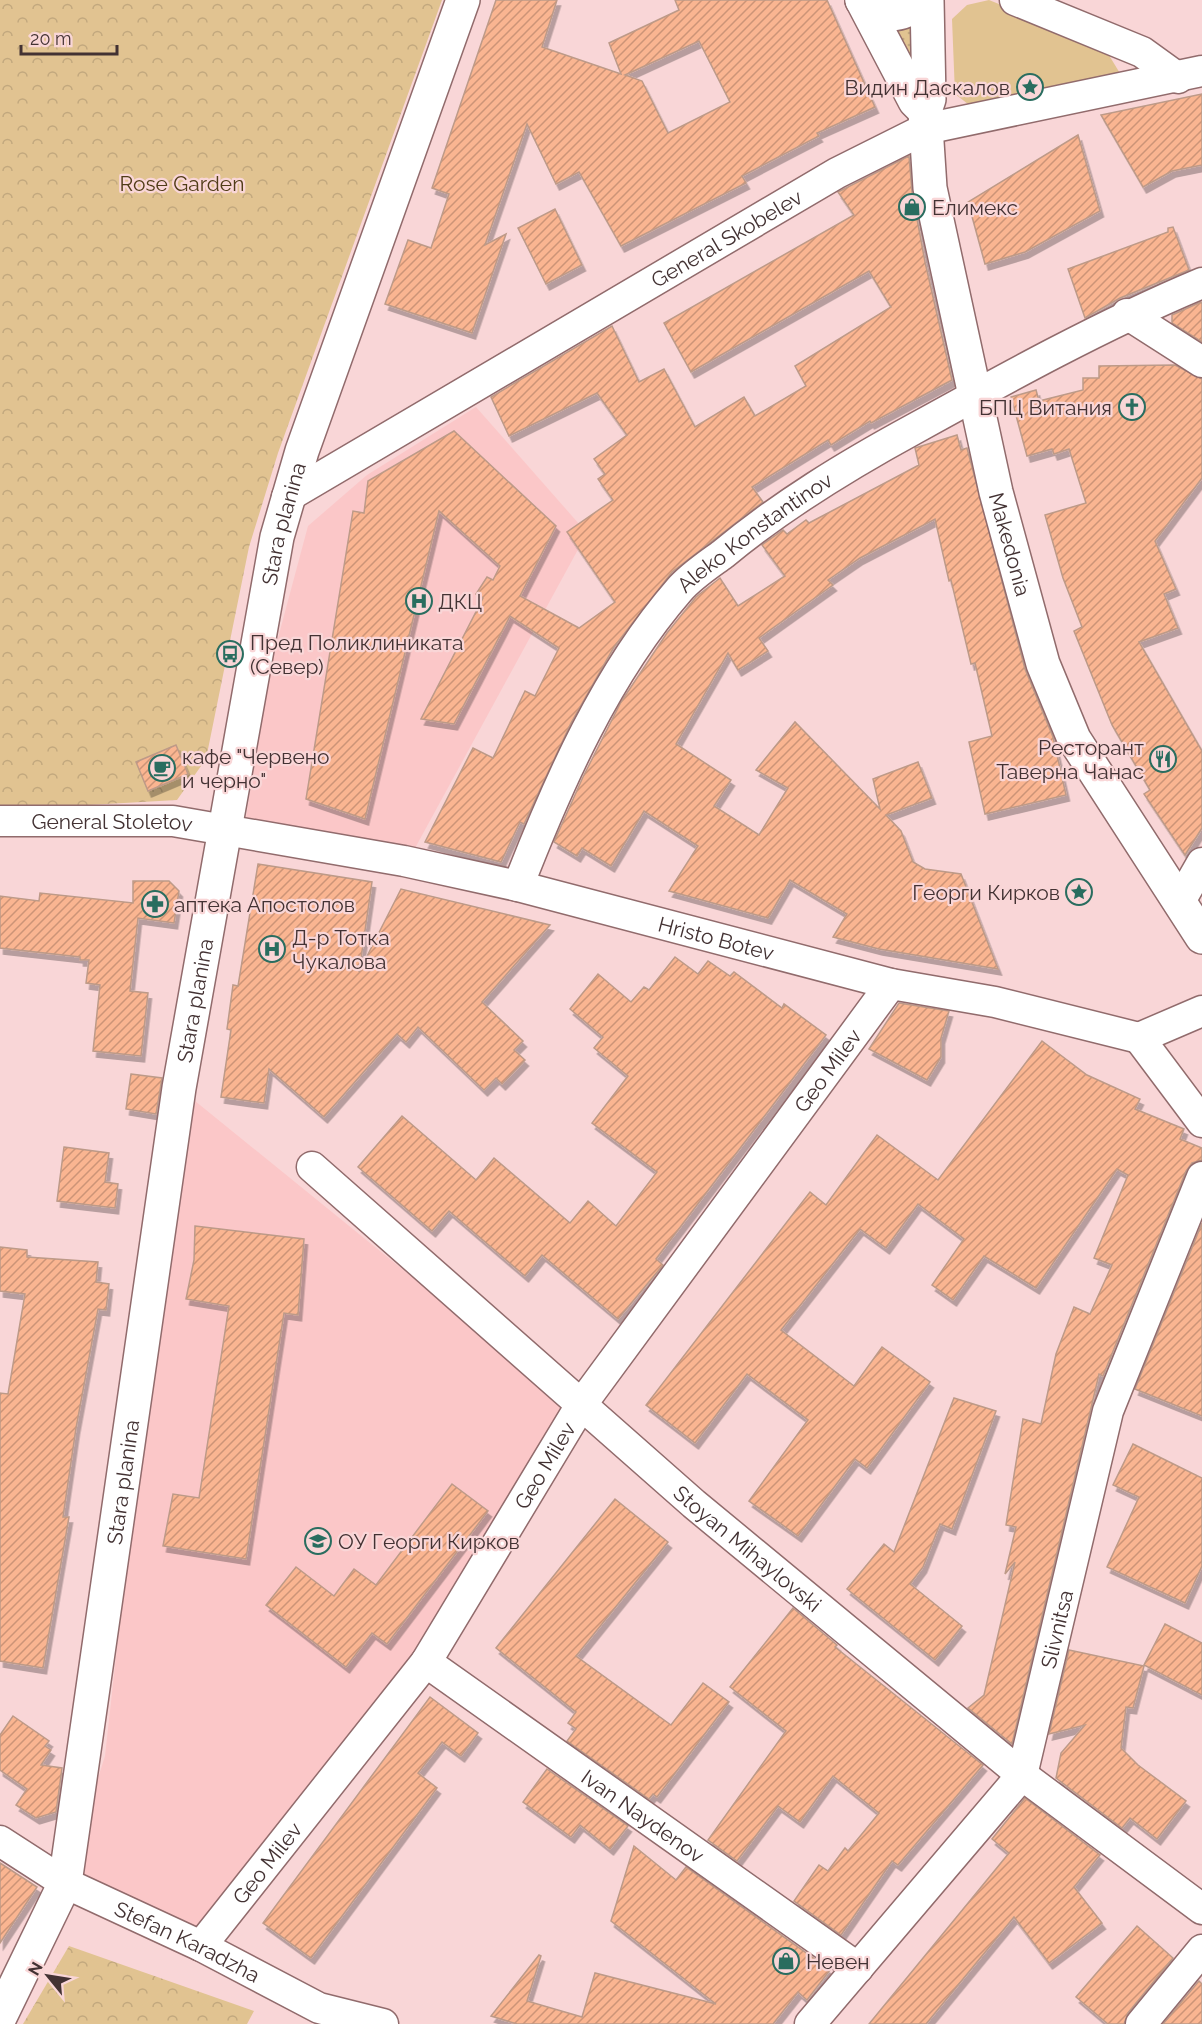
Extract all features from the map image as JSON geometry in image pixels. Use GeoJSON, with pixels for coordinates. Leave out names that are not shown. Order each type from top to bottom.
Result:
{"type":"FeatureCollection","features":[{"type":"Feature","properties":{"kind":"street","name":"Stara planina"},"geometry":{"type":"LineString","coordinates":[[0,2017],[64,1883],[178,1100],[224,830],[286,497],[463,0]]}},
{"type":"Feature","properties":{"kind":"street"},"geometry":{"type":"LineString","coordinates":[[862,0],[881,14],[893,15],[904,12],[920,0]]}},
{"type":"Feature","properties":{"kind":"street"},"geometry":{"type":"LineString","coordinates":[[862,0],[925,120]]}},
{"type":"Feature","properties":{"kind":"street","name":"Makedonia"},"geometry":{"type":"LineString","coordinates":[[927,0],[929,99],[925,120],[930,188],[996,492],[1043,664],[1074,739],[1202,938]]}},
{"type":"Feature","properties":{"kind":"street"},"geometry":{"type":"LineString","coordinates":[[1015,0],[1190,74]]}},
{"type":"Feature","properties":{"kind":"street","name":"General Skobelev"},"geometry":{"type":"LineString","coordinates":[[286,497],[925,120],[1190,74]]}},
{"type":"Feature","properties":{"kind":"street","name":"Aleko Konstantinov"},"geometry":{"type":"LineString","coordinates":[[518,885],[540,829],[605,697],[640,642],[681,587],[752,530],[829,476],[976,394],[1127,314],[1202,283]]}},
{"type":"Feature","properties":{"kind":"street"},"geometry":{"type":"LineString","coordinates":[[1127,314],[1202,362]]}},
{"type":"Feature","properties":{"kind":"street","name":"General Stoletov"},"geometry":{"type":"LineString","coordinates":[[0,821],[173,821],[224,830]]}},
{"type":"Feature","properties":{"kind":"street","name":"Hristo Botev"},"geometry":{"type":"LineString","coordinates":[[224,830],[404,861],[518,885],[891,984],[995,1002],[1139,1038]]}},
{"type":"Feature","properties":{"kind":"street"},"geometry":{"type":"LineString","coordinates":[[1179,903],[1202,863]]}},
{"type":"Feature","properties":{"kind":"street","name":"Geo Milev"},"geometry":{"type":"LineString","coordinates":[[201,1946],[426,1662],[581,1406],[891,984]]}},
{"type":"Feature","properties":{"kind":"street"},"geometry":{"type":"LineString","coordinates":[[1202,1011],[1139,1038],[1202,1122]]}},
{"type":"Feature","properties":{"kind":"street","name":"Stoyan Mihaylovski"},"geometry":{"type":"LineString","coordinates":[[312,1167],[694,1504],[1022,1775],[1202,1909]]}},
{"type":"Feature","properties":{"kind":"street","name":"Slivnitsa"},"geometry":{"type":"LineString","coordinates":[[810,2024],[1022,1775],[1108,1412],[1202,1177]]}},
{"type":"Feature","properties":{"kind":"street","name":"Ivan Naydenov"},"geometry":{"type":"LineString","coordinates":[[426,1662],[858,1968]]}},
{"type":"Feature","properties":{"kind":"street","name":"Stefan Karadzha"},"geometry":{"type":"LineString","coordinates":[[0,1841],[64,1883],[201,1946],[319,2008],[383,2024]]}},
{"type":"Feature","properties":{"kind":"street"},"geometry":{"type":"LineString","coordinates":[[1141,2024],[1202,1950]]}},
{"type":"Feature","properties":{"kind":"shaded area","name":"ДКЦ"},"geometry":{"type":"Polygon","coordinates":[[[476,407],[587,533],[414,850],[246,817],[270,668],[308,526],[367,475],[476,407]]]}},
{"type":"Feature","properties":{"kind":"shaded area","name":"ОУ Георги Кирков"},"geometry":{"type":"Polygon","coordinates":[[[179,1088],[587,1419],[201,1946],[65,1883],[105,1756],[179,1088]]]}},
{"type":"Feature","properties":{"kind":"green space","name":"Rose Garden"},"geometry":{"type":"Polygon","coordinates":[[[0,0],[442,0],[278,453],[249,547],[206,759],[177,800],[0,810],[0,0]]]}},
{"type":"Feature","properties":{"kind":"green space"},"geometry":{"type":"Polygon","coordinates":[[[989,0],[1104,47],[1121,75],[968,104],[955,94],[952,19],[967,5],[989,0]]]}},
{"type":"Feature","properties":{"kind":"green space"},"geometry":{"type":"Polygon","coordinates":[[[923,21],[926,83],[891,30],[923,21]]]}},
{"type":"Feature","properties":{"kind":"green space"},"geometry":{"type":"Polygon","coordinates":[[[69,1946],[254,2011],[247,2024],[23,2024],[69,1946]]]}},
{"type":"Feature","properties":{"kind":"building"},"geometry":{"type":"Polygon","coordinates":[[[496,0],[557,0],[542,47],[621,74],[609,43],[679,10],[675,0],[827,0],[875,107],[817,133],[819,136],[742,176],[746,183],[621,246],[579,172],[556,184],[527,124],[485,245],[506,234],[472,333],[385,304],[408,240],[431,248],[449,194],[432,188],[496,0]],[[699,41],[625,75],[642,81],[668,133],[730,102],[699,41]]]}},
{"type":"Feature","properties":{"kind":"building"},"geometry":{"type":"Polygon","coordinates":[[[1202,94],[1202,165],[1172,171],[1143,187],[1101,115],[1202,94]]]}},
{"type":"Feature","properties":{"kind":"building"},"geometry":{"type":"Polygon","coordinates":[[[1078,135],[1100,211],[1025,252],[985,264],[968,202],[1078,135]]]}},
{"type":"Feature","properties":{"kind":"building"},"geometry":{"type":"Polygon","coordinates":[[[909,156],[912,192],[925,262],[952,380],[871,423],[870,421],[831,445],[828,440],[752,487],[763,502],[672,572],[614,647],[571,723],[524,824],[520,822],[501,862],[425,842],[473,748],[493,758],[525,691],[535,696],[559,648],[510,616],[454,724],[421,719],[483,598],[476,594],[487,577],[493,580],[500,566],[439,511],[365,819],[306,799],[353,511],[364,513],[368,481],[454,431],[556,526],[520,596],[579,628],[615,602],[567,532],[613,500],[598,479],[605,474],[594,459],[627,435],[597,393],[509,436],[491,397],[612,326],[639,382],[664,369],[695,427],[744,397],[755,416],[806,386],[795,366],[891,307],[869,271],[691,372],[664,323],[854,215],[838,192],[909,156]]]}},
{"type":"Feature","properties":{"kind":"building"},"geometry":{"type":"Polygon","coordinates":[[[555,209],[582,265],[546,284],[518,228],[555,209]]]}},
{"type":"Feature","properties":{"kind":"building"},"geometry":{"type":"Polygon","coordinates":[[[1173,227],[1189,270],[1120,298],[1085,318],[1068,269],[1168,232],[1168,228],[1173,227]]]}},
{"type":"Feature","properties":{"kind":"building"},"geometry":{"type":"Polygon","coordinates":[[[1201,302],[1202,342],[1172,323],[1172,315],[1201,302]]]}},
{"type":"Feature","properties":{"kind":"building"},"geometry":{"type":"Polygon","coordinates":[[[1175,365],[1202,379],[1202,478],[1155,541],[1176,589],[1164,594],[1178,628],[1139,642],[1202,751],[1202,828],[1185,855],[1144,794],[1150,790],[1112,725],[1074,631],[1082,627],[1063,578],[1045,515],[1086,503],[1069,449],[1054,454],[1052,449],[1027,456],[1011,397],[1036,390],[1039,401],[1083,390],[1083,378],[1099,378],[1099,366],[1175,365]]]}},
{"type":"Feature","properties":{"kind":"building"},"geometry":{"type":"Polygon","coordinates":[[[957,435],[961,450],[967,448],[1025,669],[1053,737],[1066,795],[985,814],[969,742],[992,736],[975,663],[971,664],[951,580],[949,581],[935,519],[860,558],[828,580],[833,585],[759,638],[768,651],[738,670],[728,653],[676,744],[731,780],[714,806],[759,835],[788,788],[756,770],[795,722],[880,809],[873,779],[918,762],[932,798],[886,815],[901,831],[913,862],[925,869],[961,874],[998,969],[879,949],[833,937],[847,914],[790,880],[768,918],[669,891],[698,846],[644,811],[611,866],[582,848],[577,856],[554,842],[583,777],[621,702],[667,633],[696,597],[720,578],[738,606],[785,576],[762,545],[783,530],[787,534],[806,520],[809,523],[919,465],[915,448],[957,435]]]}},
{"type":"Feature","properties":{"kind":"building","name":"кафе \"Червено и черно\""},"geometry":{"type":"Polygon","coordinates":[[[176,745],[188,774],[148,791],[136,762],[176,745]]]}},
{"type":"Feature","properties":{"kind":"building"},"geometry":{"type":"Polygon","coordinates":[[[258,864],[372,882],[359,972],[401,889],[550,925],[482,1002],[523,1041],[514,1050],[525,1060],[502,1084],[496,1078],[484,1090],[418,1027],[406,1042],[397,1034],[324,1117],[269,1069],[264,1103],[221,1097],[231,1030],[227,1029],[233,985],[238,986],[258,864]]]}},
{"type":"Feature","properties":{"kind":"building"},"geometry":{"type":"Polygon","coordinates":[[[133,881],[169,881],[179,891],[174,923],[138,918],[130,991],[148,993],[141,1056],[93,1051],[100,985],[86,983],[89,960],[0,948],[0,896],[39,901],[40,893],[133,903],[133,881]]]}},
{"type":"Feature","properties":{"kind":"building"},"geometry":{"type":"Polygon","coordinates":[[[675,957],[698,974],[708,961],[730,976],[734,972],[782,1008],[784,1004],[826,1035],[656,1259],[663,1265],[618,1319],[542,1255],[525,1276],[449,1211],[432,1231],[358,1167],[402,1116],[476,1180],[494,1158],[570,1223],[588,1201],[616,1226],[657,1172],[592,1123],[628,1076],[594,1048],[603,1037],[570,1009],[598,974],[631,1002],[644,987],[649,990],[675,957]]]}},
{"type":"Feature","properties":{"kind":"building"},"geometry":{"type":"Polygon","coordinates":[[[899,1003],[949,1011],[941,1038],[941,1057],[927,1080],[869,1049],[899,1003]]]}},
{"type":"Feature","properties":{"kind":"building"},"geometry":{"type":"Polygon","coordinates":[[[1042,1041],[1087,1075],[1140,1099],[1135,1109],[1184,1129],[1180,1139],[1202,1148],[1202,1160],[1192,1163],[1186,1171],[1103,1376],[1099,1374],[1012,1744],[968,1708],[984,1695],[1015,1562],[1005,1574],[1016,1527],[1006,1525],[1023,1419],[1041,1424],[1056,1354],[1074,1307],[1090,1314],[1112,1265],[1094,1258],[1128,1175],[1117,1169],[1036,1288],[984,1256],[953,1300],[932,1285],[964,1239],[918,1204],[886,1248],[860,1229],[781,1330],[854,1386],[882,1347],[930,1382],[867,1468],[855,1459],[798,1536],[749,1501],[808,1420],[747,1374],[695,1443],[646,1405],[810,1192],[826,1205],[877,1135],[938,1180],[1042,1041]]]}},
{"type":"Feature","properties":{"kind":"building"},"geometry":{"type":"Polygon","coordinates":[[[131,1074],[162,1078],[156,1114],[126,1109],[131,1074]]]}},
{"type":"Feature","properties":{"kind":"building"},"geometry":{"type":"Polygon","coordinates":[[[64,1147],[109,1153],[105,1182],[118,1184],[115,1208],[57,1201],[64,1147]]]}},
{"type":"Feature","properties":{"kind":"building"},"geometry":{"type":"Polygon","coordinates":[[[1202,1223],[1202,1416],[1135,1389],[1202,1223]]]}},
{"type":"Feature","properties":{"kind":"building"},"geometry":{"type":"Polygon","coordinates":[[[195,1226],[304,1239],[298,1315],[284,1313],[246,1559],[163,1546],[173,1494],[199,1498],[229,1306],[186,1299],[194,1260],[195,1226]]]}},
{"type":"Feature","properties":{"kind":"building"},"geometry":{"type":"Polygon","coordinates":[[[0,1247],[27,1250],[27,1257],[98,1262],[96,1282],[109,1284],[106,1310],[98,1309],[76,1428],[63,1517],[69,1517],[43,1668],[0,1661],[0,1393],[8,1394],[25,1294],[0,1291],[0,1247]]]}},
{"type":"Feature","properties":{"kind":"building"},"geometry":{"type":"Polygon","coordinates":[[[954,1398],[996,1411],[952,1529],[940,1524],[923,1567],[910,1584],[962,1626],[935,1660],[847,1589],[884,1544],[894,1552],[954,1398]]]}},
{"type":"Feature","properties":{"kind":"building"},"geometry":{"type":"Polygon","coordinates":[[[1133,1444],[1202,1478],[1202,1566],[1185,1603],[1107,1567],[1139,1497],[1113,1485],[1133,1444]]]}},
{"type":"Feature","properties":{"kind":"building"},"geometry":{"type":"Polygon","coordinates":[[[452,1484],[488,1511],[387,1644],[372,1633],[346,1667],[266,1605],[296,1567],[334,1596],[354,1569],[376,1585],[452,1484]]]}},
{"type":"Feature","properties":{"kind":"building"},"geometry":{"type":"Polygon","coordinates":[[[615,1499],[668,1542],[576,1656],[671,1725],[703,1683],[729,1702],[657,1797],[653,1794],[649,1799],[567,1741],[576,1729],[568,1723],[576,1712],[496,1648],[615,1499]]]}},
{"type":"Feature","properties":{"kind":"building"},"geometry":{"type":"Polygon","coordinates":[[[793,1608],[837,1645],[835,1647],[983,1765],[898,1865],[892,1861],[841,1935],[794,1901],[819,1865],[828,1871],[845,1848],[848,1851],[879,1813],[833,1776],[800,1822],[778,1806],[737,1861],[708,1840],[786,1731],[730,1687],[793,1608]]]}},
{"type":"Feature","properties":{"kind":"building"},"geometry":{"type":"Polygon","coordinates":[[[1165,1624],[1202,1643],[1202,1695],[1144,1665],[1165,1624]]]}},
{"type":"Feature","properties":{"kind":"building"},"geometry":{"type":"Polygon","coordinates":[[[1069,1650],[1144,1666],[1133,1708],[1126,1707],[1121,1748],[1138,1765],[1186,1801],[1157,1839],[1130,1818],[1122,1828],[1056,1778],[1061,1753],[1085,1725],[1049,1734],[1069,1650]]]}},
{"type":"Feature","properties":{"kind":"building"},"geometry":{"type":"Polygon","coordinates":[[[430,1697],[478,1733],[461,1756],[442,1742],[418,1773],[437,1788],[311,1958],[263,1923],[430,1697]]]}},
{"type":"Feature","properties":{"kind":"building"},"geometry":{"type":"Polygon","coordinates":[[[13,1716],[49,1741],[45,1746],[51,1750],[41,1765],[62,1768],[56,1812],[36,1818],[16,1805],[27,1789],[0,1770],[0,1735],[13,1716]]]}},
{"type":"Feature","properties":{"kind":"building"},"geometry":{"type":"Polygon","coordinates":[[[547,1769],[628,1826],[610,1849],[580,1825],[571,1837],[523,1802],[547,1769]]]}},
{"type":"Feature","properties":{"kind":"building"},"geometry":{"type":"Polygon","coordinates":[[[1025,1798],[1100,1855],[1074,1887],[1102,1923],[1049,1963],[1014,1917],[926,2024],[869,2024],[1009,1853],[992,1839],[1025,1798]]]}},
{"type":"Feature","properties":{"kind":"building"},"geometry":{"type":"Polygon","coordinates":[[[634,1846],[676,1880],[686,1867],[830,1970],[807,2000],[798,1992],[773,2024],[517,2024],[491,2016],[539,1955],[541,1956],[527,2001],[582,2017],[595,1973],[716,2004],[611,1921],[634,1846]]]}},
{"type":"Feature","properties":{"kind":"building"},"geometry":{"type":"Polygon","coordinates":[[[0,1863],[37,1887],[0,1943],[0,1863]]]}},
{"type":"Feature","properties":{"kind":"building"},"geometry":{"type":"Polygon","coordinates":[[[1137,1926],[1173,1958],[1128,2013],[1124,2024],[1108,2024],[1076,1997],[1137,1926]]]}},
{"type":"Feature","properties":{"kind":"building"},"geometry":{"type":"Polygon","coordinates":[[[1199,1981],[1202,1984],[1202,2024],[1163,2024],[1199,1981]]]}},
{"type":"Feature","properties":{"kind":"place","name":"Видин Даскалов"},"geometry":{"type":"Point","coordinates":[1030,87]}},
{"type":"Feature","properties":{"kind":"place","name":"Елимекс"},"geometry":{"type":"Point","coordinates":[912,207]}},
{"type":"Feature","properties":{"kind":"place","name":"БПЦ Витания"},"geometry":{"type":"Point","coordinates":[1132,407]}},
{"type":"Feature","properties":{"kind":"place","name":"ДКЦ"},"geometry":{"type":"Point","coordinates":[419,601]}},
{"type":"Feature","properties":{"kind":"place","name":"Пред Поликлиниката (Север)"},"geometry":{"type":"Point","coordinates":[230,654]}},
{"type":"Feature","properties":{"kind":"place","name":"Ресторант Таверна Чанас"},"geometry":{"type":"Point","coordinates":[1163,759]}},
{"type":"Feature","properties":{"kind":"place","name":"кафе \"Червено и черно\""},"geometry":{"type":"Point","coordinates":[162,768]}},
{"type":"Feature","properties":{"kind":"place","name":"Георги Кирков"},"geometry":{"type":"Point","coordinates":[1079,892]}},
{"type":"Feature","properties":{"kind":"place","name":"аптека Апостолов"},"geometry":{"type":"Point","coordinates":[155,904]}},
{"type":"Feature","properties":{"kind":"place","name":"Д-р Тотка Чукалова"},"geometry":{"type":"Point","coordinates":[272,949]}},
{"type":"Feature","properties":{"kind":"place","name":"ОУ Георги Кирков"},"geometry":{"type":"Point","coordinates":[318,1541]}},
{"type":"Feature","properties":{"kind":"place","name":"Невен"},"geometry":{"type":"Point","coordinates":[786,1961]}}]}
